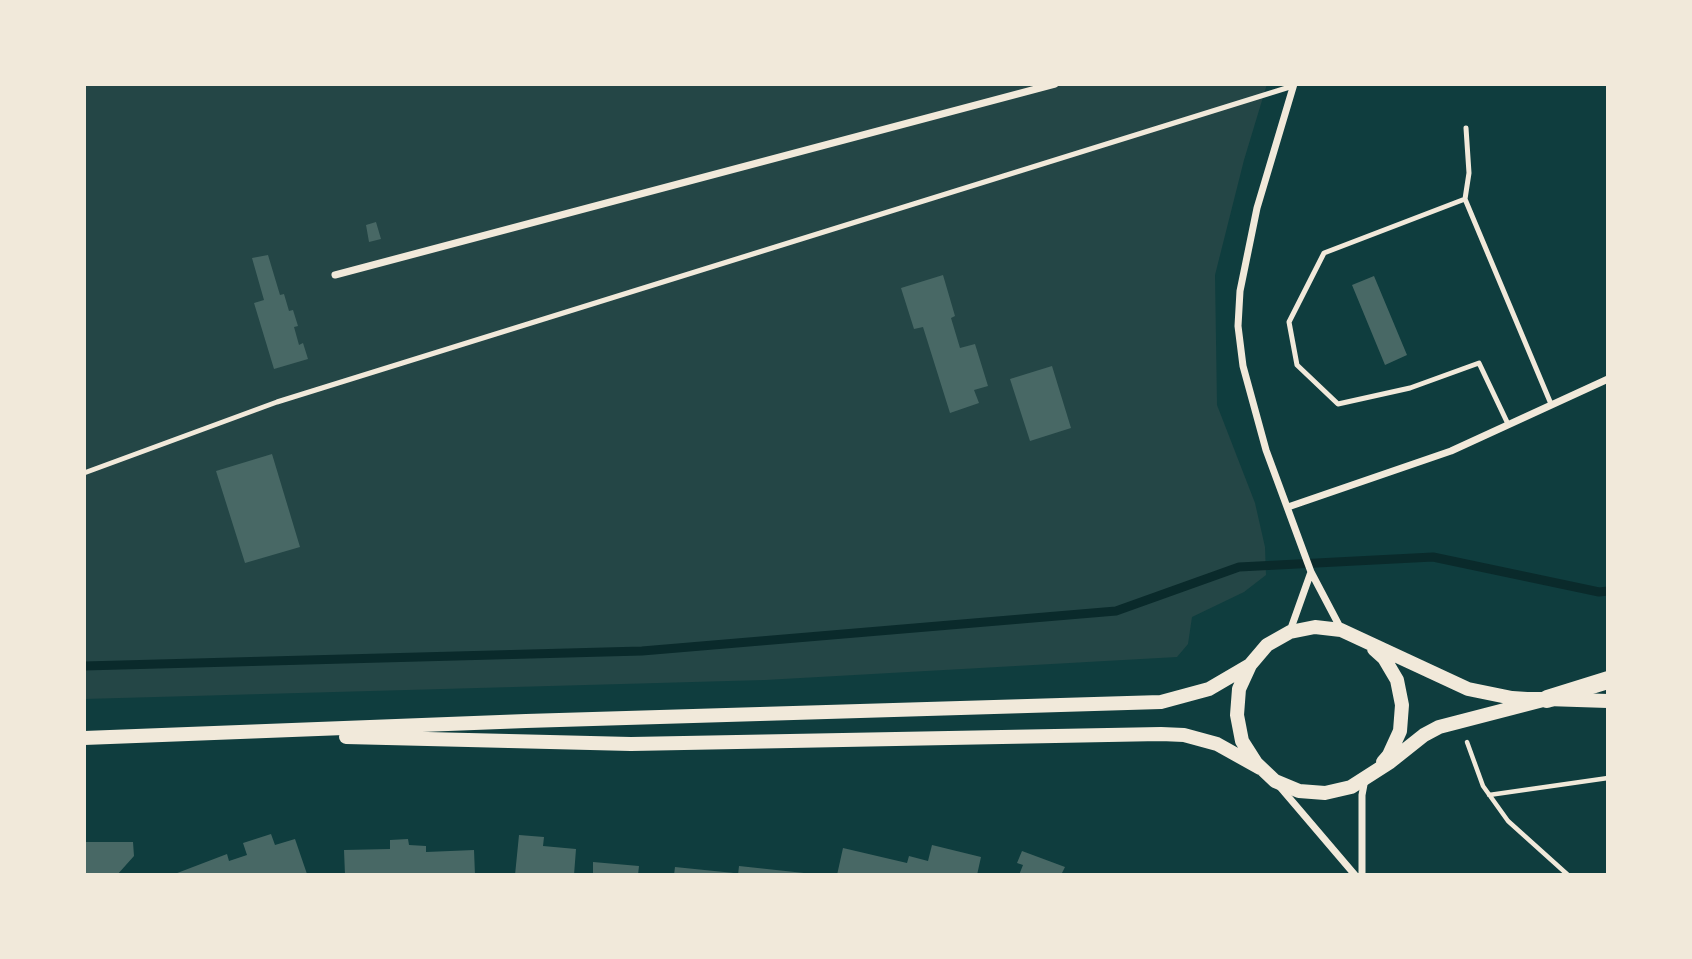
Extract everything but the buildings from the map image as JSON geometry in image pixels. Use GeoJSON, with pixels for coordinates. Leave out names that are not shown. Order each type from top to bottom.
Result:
{"type":"FeatureCollection","features":[{"type":"Feature","properties":{"kind":"main road"},"geometry":{"type":"LineString","coordinates":[[84,738],[526,721],[1161,702],[1209,689],[1250,665],[1267,645],[1290,632],[1315,627],[1341,630],[1468,689],[1512,698],[1608,701]]}},
{"type":"Feature","properties":{"kind":"main road"},"geometry":{"type":"LineString","coordinates":[[1365,641],[1384,658],[1397,680],[1402,705],[1400,731],[1390,755],[1368,777]]}},
{"type":"Feature","properties":{"kind":"main road"},"geometry":{"type":"LineString","coordinates":[[1250,665],[1239,689],[1237,715],[1242,741],[1261,768],[1275,781],[1299,791],[1325,793],[1350,788],[1424,735],[1459,722],[1608,680]]}},
{"type":"Feature","properties":{"kind":"main road"},"geometry":{"type":"LineString","coordinates":[[215,734],[631,744],[1161,733],[1184,735],[1217,744],[1261,768]]}},
{"type":"Feature","properties":{"kind":"street"},"geometry":{"type":"LineString","coordinates":[[335,275],[1055,84]]}},
{"type":"Feature","properties":{"kind":"street"},"geometry":{"type":"LineString","coordinates":[[1294,85],[1257,208],[1240,291],[1238,326],[1243,366],[1266,450],[1311,572],[1341,630]]}},
{"type":"Feature","properties":{"kind":"street"},"geometry":{"type":"LineString","coordinates":[[1288,507],[1451,451],[1608,379]]}},
{"type":"Feature","properties":{"kind":"street"},"geometry":{"type":"LineString","coordinates":[[1290,632],[1311,572]]}},
{"type":"Feature","properties":{"kind":"street"},"geometry":{"type":"LineString","coordinates":[[1362,875],[1362,795],[1368,777]]}},
{"type":"Feature","properties":{"kind":"street"},"geometry":{"type":"LineString","coordinates":[[1275,781],[1355,875]]}},
{"type":"Feature","properties":{"kind":"lane"},"geometry":{"type":"LineString","coordinates":[[84,473],[277,402],[1294,85]]}},
{"type":"Feature","properties":{"kind":"lane"},"geometry":{"type":"LineString","coordinates":[[1466,128],[1469,173],[1465,199],[1551,404]]}},
{"type":"Feature","properties":{"kind":"lane"},"geometry":{"type":"LineString","coordinates":[[1465,199],[1324,253],[1289,322],[1297,365],[1338,404],[1410,388],[1479,363],[1508,424]]}},
{"type":"Feature","properties":{"kind":"path"},"geometry":{"type":"LineString","coordinates":[[1459,722],[1483,786],[1489,795],[1508,821],[1568,875]]}},
{"type":"Feature","properties":{"kind":"path"},"geometry":{"type":"LineString","coordinates":[[1489,795],[1608,778]]}},
{"type":"Feature","properties":{"kind":"shaded area"},"geometry":{"type":"Polygon","coordinates":[[[84,84],[1267,84],[1244,160],[1215,275],[1217,405],[1255,503],[1265,547],[1266,575],[1244,592],[1192,617],[1188,644],[1177,657],[765,680],[84,699],[84,84]]]}},
{"type":"Feature","properties":{"kind":"waterway"},"geometry":{"type":"LineString","coordinates":[[84,666],[642,651],[1116,611],[1239,567],[1433,557],[1599,592],[1608,591]]}}]}
